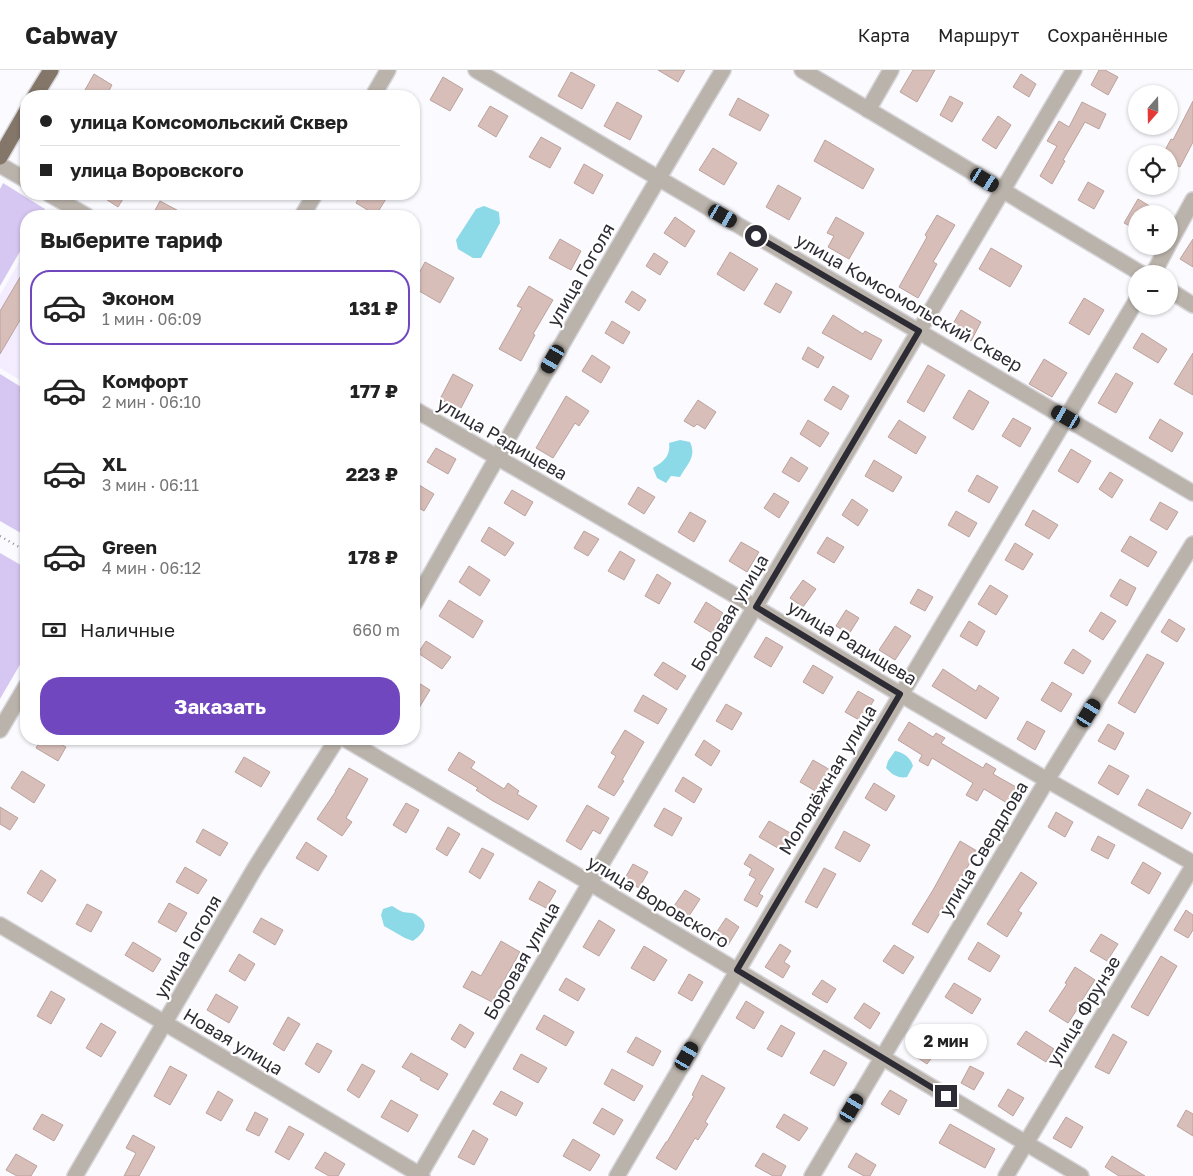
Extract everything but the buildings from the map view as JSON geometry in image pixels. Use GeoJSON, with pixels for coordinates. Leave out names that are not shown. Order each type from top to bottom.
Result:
{"type":"FeatureCollection","features":[{"type":"Feature","properties":{"kind":"main road"},"geometry":{"type":"LineString","coordinates":[[39,90],[51,70]]}},
{"type":"Feature","properties":{"kind":"main road"},"geometry":{"type":"LineString","coordinates":[[0,157],[20,122]]}},
{"type":"Feature","properties":{"kind":"street"},"geometry":{"type":"LineString","coordinates":[[376,90],[388,70]]}},
{"type":"Feature","properties":{"kind":"street","name":"улица Комсомольский Сквер"},"geometry":{"type":"LineString","coordinates":[[476,70],[1193,493]]}},
{"type":"Feature","properties":{"kind":"street","name":"улица Гоголя"},"geometry":{"type":"LineString","coordinates":[[420,593],[658,178],[723,70]]}},
{"type":"Feature","properties":{"kind":"street"},"geometry":{"type":"LineString","coordinates":[[802,70],[1128,266]]}},
{"type":"Feature","properties":{"kind":"street"},"geometry":{"type":"LineString","coordinates":[[868,110],[891,70]]}},
{"type":"Feature","properties":{"kind":"street","name":"Боровая улица"},"geometry":{"type":"LineString","coordinates":[[420,1176],[590,883],[1074,70]]}},
{"type":"Feature","properties":{"kind":"street"},"geometry":{"type":"LineString","coordinates":[[0,165],[20,177]]}},
{"type":"Feature","properties":{"kind":"street"},"geometry":{"type":"LineString","coordinates":[[59,200],[77,210]]}},
{"type":"Feature","properties":{"kind":"street"},"geometry":{"type":"LineString","coordinates":[[1178,227],[1193,200]]}},
{"type":"Feature","properties":{"kind":"street"},"geometry":{"type":"LineString","coordinates":[[1178,296],[1193,305]]}},
{"type":"Feature","properties":{"kind":"street","name":"Молодёжная улица"},"geometry":{"type":"LineString","coordinates":[[617,1176],[900,694],[1128,314]]}},
{"type":"Feature","properties":{"kind":"street","name":"улица Радищева"},"geometry":{"type":"LineString","coordinates":[[420,413],[756,607],[900,694],[1193,865]]}},
{"type":"Feature","properties":{"kind":"street","name":"улица Свердлова"},"geometry":{"type":"LineString","coordinates":[[812,1176],[1047,780],[1193,544]]}},
{"type":"Feature","properties":{"kind":"street"},"geometry":{"type":"LineString","coordinates":[[0,730],[20,696]]}},
{"type":"Feature","properties":{"kind":"street","name":"улица Гоголя"},"geometry":{"type":"LineString","coordinates":[[75,1176],[255,868],[333,745]]}},
{"type":"Feature","properties":{"kind":"street","name":"улица Воровского"},"geometry":{"type":"LineString","coordinates":[[355,745],[1081,1176]]}},
{"type":"Feature","properties":{"kind":"street","name":"улица Фрунзе"},"geometry":{"type":"LineString","coordinates":[[1006,1176],[1193,865]]}},
{"type":"Feature","properties":{"kind":"street","name":"Новая улица"},"geometry":{"type":"LineString","coordinates":[[0,925],[420,1176]]}},
{"type":"Feature","properties":{"kind":"path"},"geometry":{"type":"LineString","coordinates":[[0,536],[20,548]]}},
{"type":"Feature","properties":{"kind":"shaded area"},"geometry":{"type":"Polygon","coordinates":[[[3,183],[20,194],[20,200],[30,200],[45,209],[20,210],[20,251],[0,286],[0,189],[3,183]]]}},
{"type":"Feature","properties":{"kind":"shaded area"},"geometry":{"type":"Polygon","coordinates":[[[20,260],[20,380],[0,368],[0,295],[20,260]]]}},
{"type":"Feature","properties":{"kind":"shaded area"},"geometry":{"type":"Polygon","coordinates":[[[0,374],[20,386],[20,533],[0,521],[0,374]]]}},
{"type":"Feature","properties":{"kind":"shaded area"},"geometry":{"type":"Polygon","coordinates":[[[0,553],[20,565],[20,664],[0,699],[0,553]]]}},
{"type":"Feature","properties":{"kind":"water"},"geometry":{"type":"Polygon","coordinates":[[[484,206],[499,212],[500,223],[481,258],[473,258],[458,249],[456,240],[476,209],[484,206]]]}},
{"type":"Feature","properties":{"kind":"water"},"geometry":{"type":"Polygon","coordinates":[[[680,440],[690,442],[692,456],[680,477],[671,476],[666,483],[657,478],[653,468],[666,458],[669,452],[669,443],[680,440]]]}},
{"type":"Feature","properties":{"kind":"water"},"geometry":{"type":"Polygon","coordinates":[[[895,751],[906,756],[912,763],[913,766],[907,777],[895,776],[886,768],[888,761],[895,751]]]}},
{"type":"Feature","properties":{"kind":"water"},"geometry":{"type":"Polygon","coordinates":[[[392,906],[415,914],[425,924],[421,934],[413,941],[384,926],[381,915],[383,909],[392,906]]]}},
{"type":"Feature","properties":{"kind":"route"},"geometry":{"type":"LineString","coordinates":[[756,236],[919,331],[756,607],[900,694],[737,970],[946,1096]]}}]}
